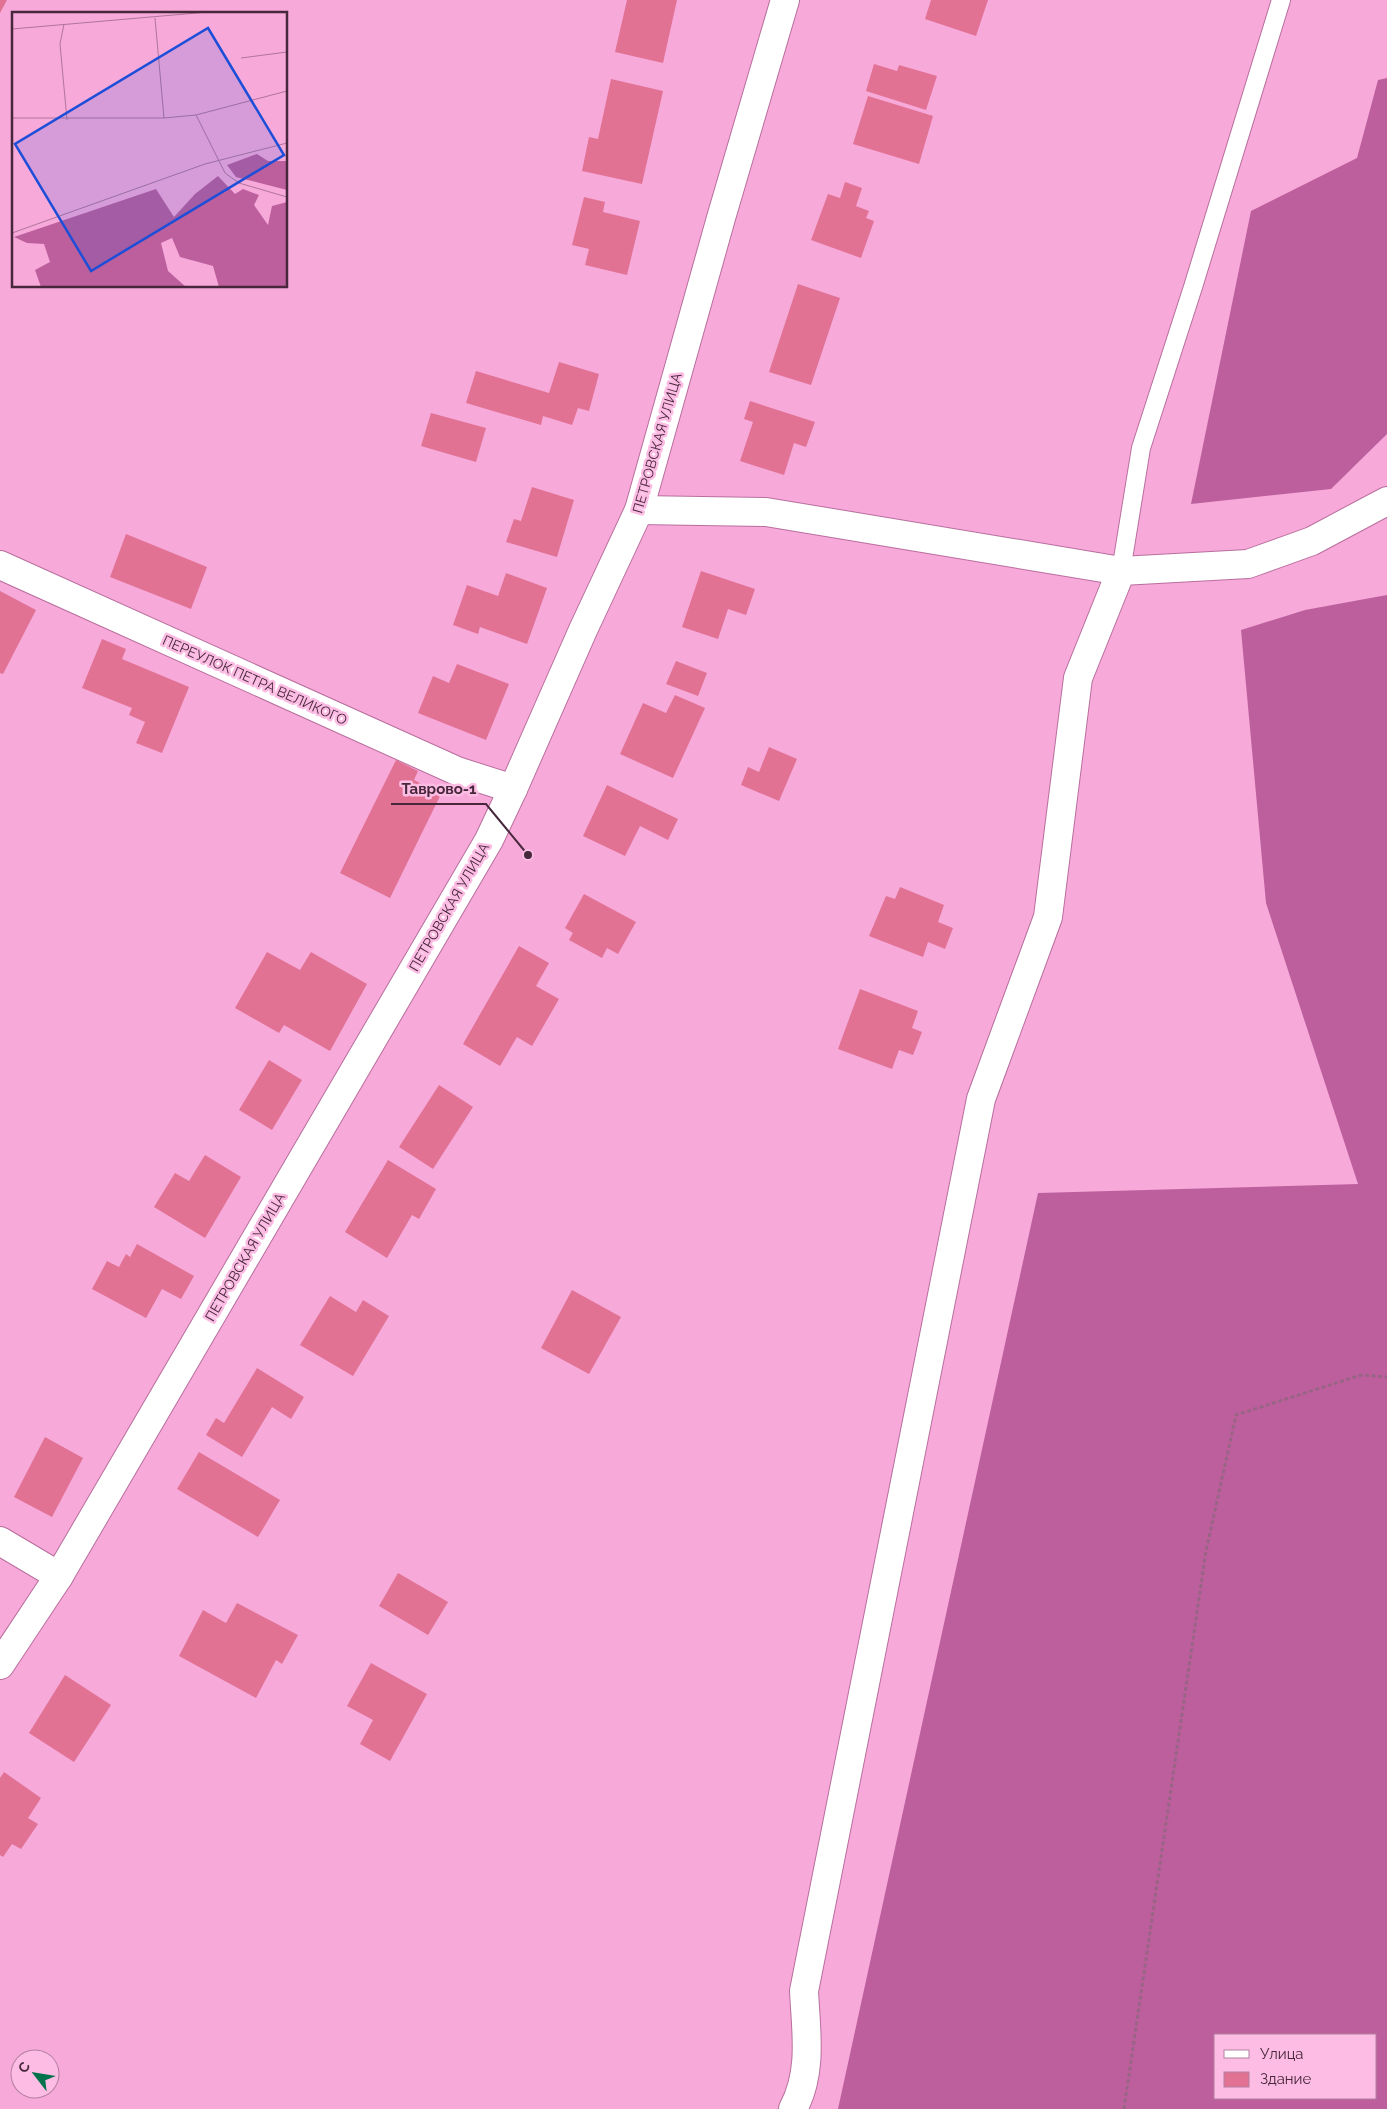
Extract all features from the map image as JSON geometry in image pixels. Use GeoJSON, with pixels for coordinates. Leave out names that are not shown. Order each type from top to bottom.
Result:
{"type":"FeatureCollection","features":[{"type":"Feature","properties":{"kind":"street","name":"ПЕТРОВСКАЯ УЛИЦА"},"geometry":{"type":"LineString","coordinates":[[0,1665],[59,1576],[489,840],[582,630],[639,510],[721,218],[785,0]]}},
{"type":"Feature","properties":{"kind":"street"},"geometry":{"type":"LineString","coordinates":[[639,510],[766,512],[1121,570],[1248,564],[1312,541],[1387,501]]}},
{"type":"Feature","properties":{"kind":"street","name":"ПЕРЕУЛОК ПЕТРА ВЕЛИКОГО"},"geometry":{"type":"LineString","coordinates":[[0,565],[457,771],[513,789]]}},
{"type":"Feature","properties":{"kind":"street"},"geometry":{"type":"LineString","coordinates":[[793,2109],[797,2102],[808,2061],[804,1991],[981,1099],[1048,917],[1078,678],[1121,570]]}},
{"type":"Feature","properties":{"kind":"street"},"geometry":{"type":"LineString","coordinates":[[0,1541],[59,1576]]}},
{"type":"Feature","properties":{"kind":"lane"},"geometry":{"type":"LineString","coordinates":[[1121,570],[1141,448],[1193,287],[1281,0]]}},
{"type":"Feature","properties":{"kind":"path"},"geometry":{"type":"LineString","coordinates":[[1124,2109],[1206,1551],[1236,1415],[1361,1375],[1387,1377]]}},
{"type":"Feature","properties":{"kind":"shaded area"},"geometry":{"type":"Polygon","coordinates":[[[1387,78],[1387,434],[1331,489],[1191,504],[1251,211],[1357,158],[1378,80],[1387,78]]]}},
{"type":"Feature","properties":{"kind":"shaded area"},"geometry":{"type":"Polygon","coordinates":[[[1387,595],[1387,2109],[838,2109],[1038,1193],[1358,1184],[1266,903],[1241,630],[1305,610],[1387,595]]]}},
{"type":"Feature","properties":{"kind":"building"},"geometry":{"type":"Polygon","coordinates":[[[0,0],[7,0],[0,13],[0,0]]]}},
{"type":"Feature","properties":{"kind":"building"},"geometry":{"type":"Polygon","coordinates":[[[627,0],[677,0],[663,63],[615,52],[627,0]]]}},
{"type":"Feature","properties":{"kind":"building"},"geometry":{"type":"Polygon","coordinates":[[[931,0],[988,0],[976,36],[925,19],[931,0]]]}},
{"type":"Feature","properties":{"kind":"building"},"geometry":{"type":"Polygon","coordinates":[[[874,64],[897,71],[899,65],[937,76],[926,110],[866,91],[874,64]]]}},
{"type":"Feature","properties":{"kind":"building"},"geometry":{"type":"Polygon","coordinates":[[[611,79],[663,91],[642,184],[582,171],[589,137],[598,139],[611,79]]]}},
{"type":"Feature","properties":{"kind":"building"},"geometry":{"type":"Polygon","coordinates":[[[868,96],[933,116],[919,164],[853,144],[868,96]]]}},
{"type":"Feature","properties":{"kind":"building"},"geometry":{"type":"Polygon","coordinates":[[[845,182],[862,188],[856,206],[869,211],[866,218],[874,221],[861,258],[811,240],[828,194],[840,198],[845,182]]]}},
{"type":"Feature","properties":{"kind":"building"},"geometry":{"type":"Polygon","coordinates":[[[584,197],[605,202],[603,212],[640,221],[627,275],[585,265],[589,249],[572,245],[584,197]]]}},
{"type":"Feature","properties":{"kind":"building"},"geometry":{"type":"Polygon","coordinates":[[[798,284],[840,298],[811,385],[769,372],[798,284]]]}},
{"type":"Feature","properties":{"kind":"building"},"geometry":{"type":"Polygon","coordinates":[[[559,362],[599,374],[589,411],[578,408],[572,425],[543,416],[541,425],[466,403],[476,371],[549,393],[559,362]]]}},
{"type":"Feature","properties":{"kind":"building"},"geometry":{"type":"Polygon","coordinates":[[[750,401],[815,422],[806,447],[794,443],[784,475],[740,461],[753,422],[744,419],[750,401]]]}},
{"type":"Feature","properties":{"kind":"building"},"geometry":{"type":"Polygon","coordinates":[[[431,413],[486,428],[476,462],[421,446],[431,413]]]}},
{"type":"Feature","properties":{"kind":"building"},"geometry":{"type":"Polygon","coordinates":[[[532,487],[574,500],[557,557],[506,542],[514,519],[521,521],[532,487]]]}},
{"type":"Feature","properties":{"kind":"building"},"geometry":{"type":"Polygon","coordinates":[[[126,534],[207,567],[191,609],[110,577],[126,534]]]}},
{"type":"Feature","properties":{"kind":"building"},"geometry":{"type":"Polygon","coordinates":[[[701,571],[755,589],[746,615],[728,609],[718,639],[682,627],[701,571]]]}},
{"type":"Feature","properties":{"kind":"building"},"geometry":{"type":"Polygon","coordinates":[[[506,573],[547,588],[527,644],[480,627],[478,634],[453,625],[467,585],[498,596],[506,573]]]}},
{"type":"Feature","properties":{"kind":"building"},"geometry":{"type":"Polygon","coordinates":[[[0,591],[36,610],[3,674],[0,673],[0,591]]]}},
{"type":"Feature","properties":{"kind":"building"},"geometry":{"type":"Polygon","coordinates":[[[102,639],[126,649],[122,659],[189,687],[162,753],[136,743],[145,722],[129,715],[132,708],[82,688],[102,639]]]}},
{"type":"Feature","properties":{"kind":"building"},"geometry":{"type":"Polygon","coordinates":[[[676,661],[707,673],[698,696],[666,684],[676,661]]]}},
{"type":"Feature","properties":{"kind":"building"},"geometry":{"type":"Polygon","coordinates":[[[457,664],[509,684],[486,740],[418,713],[433,676],[449,683],[457,664]]]}},
{"type":"Feature","properties":{"kind":"building"},"geometry":{"type":"Polygon","coordinates":[[[675,695],[705,708],[673,778],[620,754],[643,703],[666,713],[675,695]]]}},
{"type":"Feature","properties":{"kind":"building"},"geometry":{"type":"Polygon","coordinates":[[[769,747],[797,759],[779,801],[741,785],[748,767],[759,772],[769,747]]]}},
{"type":"Feature","properties":{"kind":"building"},"geometry":{"type":"Polygon","coordinates":[[[396,760],[418,771],[414,780],[441,794],[390,898],[340,873],[396,760]]]}},
{"type":"Feature","properties":{"kind":"building"},"geometry":{"type":"Polygon","coordinates":[[[607,785],[678,819],[668,840],[640,826],[625,856],[583,836],[607,785]]]}},
{"type":"Feature","properties":{"kind":"building"},"geometry":{"type":"Polygon","coordinates":[[[900,887],[944,905],[938,922],[953,928],[945,949],[928,942],[923,957],[869,936],[886,896],[895,899],[900,887]]]}},
{"type":"Feature","properties":{"kind":"building"},"geometry":{"type":"Polygon","coordinates":[[[584,894],[636,922],[618,954],[607,948],[602,958],[569,940],[573,933],[565,928],[584,894]]]}},
{"type":"Feature","properties":{"kind":"building"},"geometry":{"type":"Polygon","coordinates":[[[519,946],[549,963],[536,986],[559,999],[532,1046],[517,1037],[500,1066],[463,1044],[519,946]]]}},
{"type":"Feature","properties":{"kind":"building"},"geometry":{"type":"Polygon","coordinates":[[[267,952],[300,970],[311,952],[367,984],[330,1051],[284,1025],[279,1033],[235,1008],[267,952]]]}},
{"type":"Feature","properties":{"kind":"building"},"geometry":{"type":"Polygon","coordinates":[[[860,989],[918,1011],[912,1028],[922,1032],[913,1055],[899,1050],[892,1069],[838,1049],[860,989]]]}},
{"type":"Feature","properties":{"kind":"building"},"geometry":{"type":"Polygon","coordinates":[[[269,1060],[302,1080],[272,1130],[239,1110],[269,1060]]]}},
{"type":"Feature","properties":{"kind":"building"},"geometry":{"type":"Polygon","coordinates":[[[439,1085],[473,1107],[433,1169],[399,1147],[439,1085]]]}},
{"type":"Feature","properties":{"kind":"building"},"geometry":{"type":"Polygon","coordinates":[[[205,1155],[241,1177],[205,1238],[154,1207],[175,1173],[189,1181],[205,1155]]]}},
{"type":"Feature","properties":{"kind":"building"},"geometry":{"type":"Polygon","coordinates":[[[388,1160],[436,1189],[419,1219],[412,1215],[387,1258],[345,1232],[388,1160]]]}},
{"type":"Feature","properties":{"kind":"building"},"geometry":{"type":"Polygon","coordinates":[[[137,1244],[194,1276],[181,1299],[162,1289],[146,1318],[92,1289],[107,1261],[119,1267],[126,1254],[130,1257],[137,1244]]]}},
{"type":"Feature","properties":{"kind":"building"},"geometry":{"type":"Polygon","coordinates":[[[572,1290],[621,1317],[589,1374],[541,1348],[572,1290]]]}},
{"type":"Feature","properties":{"kind":"building"},"geometry":{"type":"Polygon","coordinates":[[[330,1296],[356,1312],[363,1300],[389,1316],[353,1376],[300,1345],[330,1296]]]}},
{"type":"Feature","properties":{"kind":"building"},"geometry":{"type":"Polygon","coordinates":[[[257,1368],[304,1397],[291,1419],[272,1407],[242,1457],[206,1435],[216,1418],[224,1423],[257,1368]]]}},
{"type":"Feature","properties":{"kind":"building"},"geometry":{"type":"Polygon","coordinates":[[[45,1437],[83,1458],[52,1517],[14,1497],[45,1437]]]}},
{"type":"Feature","properties":{"kind":"building"},"geometry":{"type":"Polygon","coordinates":[[[199,1452],[280,1500],[258,1537],[177,1489],[199,1452]]]}},
{"type":"Feature","properties":{"kind":"building"},"geometry":{"type":"Polygon","coordinates":[[[398,1573],[448,1602],[428,1635],[379,1606],[398,1573]]]}},
{"type":"Feature","properties":{"kind":"building"},"geometry":{"type":"Polygon","coordinates":[[[237,1603],[298,1635],[282,1664],[276,1660],[256,1698],[179,1656],[203,1610],[226,1623],[237,1603]]]}},
{"type":"Feature","properties":{"kind":"building"},"geometry":{"type":"Polygon","coordinates":[[[371,1663],[427,1694],[390,1761],[360,1744],[373,1720],[347,1706],[371,1663]]]}},
{"type":"Feature","properties":{"kind":"building"},"geometry":{"type":"Polygon","coordinates":[[[65,1675],[111,1705],[74,1762],[29,1733],[65,1675]]]}},
{"type":"Feature","properties":{"kind":"building"},"geometry":{"type":"Polygon","coordinates":[[[4,1772],[41,1798],[28,1818],[38,1824],[21,1849],[12,1844],[3,1857],[0,1855],[0,1778],[4,1772]]]}},
{"type":"Feature","properties":{"kind":"place","name":"Таврово-1"},"geometry":{"type":"Point","coordinates":[528,855]}}]}
